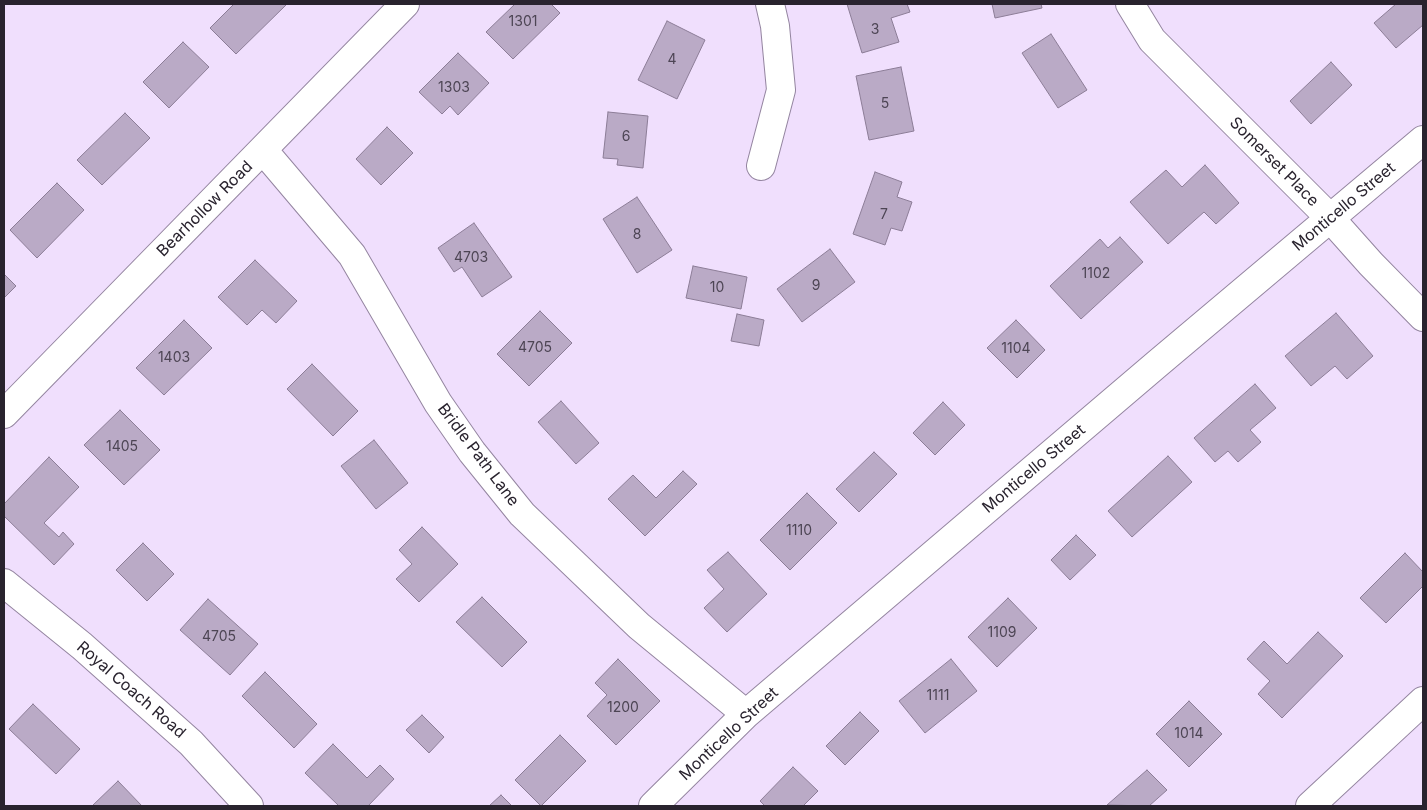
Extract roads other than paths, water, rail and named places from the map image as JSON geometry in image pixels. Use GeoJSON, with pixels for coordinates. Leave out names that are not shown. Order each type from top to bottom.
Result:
{"type":"FeatureCollection","features":[{"type":"Feature","properties":{"kind":"street","name":"Bearhollow Road"},"geometry":{"type":"LineString","coordinates":[[4,414],[405,4]]}},
{"type":"Feature","properties":{"kind":"street"},"geometry":{"type":"LineString","coordinates":[[761,166],[781,90],[775,26],[770,4]]}},
{"type":"Feature","properties":{"kind":"street","name":"Somerset Place"},"geometry":{"type":"LineString","coordinates":[[1130,4],[1152,40],[1330,218],[1370,264],[1423,317]]}},
{"type":"Feature","properties":{"kind":"street","name":"Monticello Street"},"geometry":{"type":"LineString","coordinates":[[654,806],[746,714],[1423,140]]}},
{"type":"Feature","properties":{"kind":"street","name":"Bridle Path Lane"},"geometry":{"type":"LineString","coordinates":[[263,150],[352,256],[438,403],[472,452],[522,514],[639,626],[746,714]]}},
{"type":"Feature","properties":{"kind":"street","name":"Royal Coach Road"},"geometry":{"type":"LineString","coordinates":[[4,583],[82,646],[191,743],[249,806]]}},
{"type":"Feature","properties":{"kind":"street"},"geometry":{"type":"LineString","coordinates":[[1310,806],[1423,701]]}}]}
